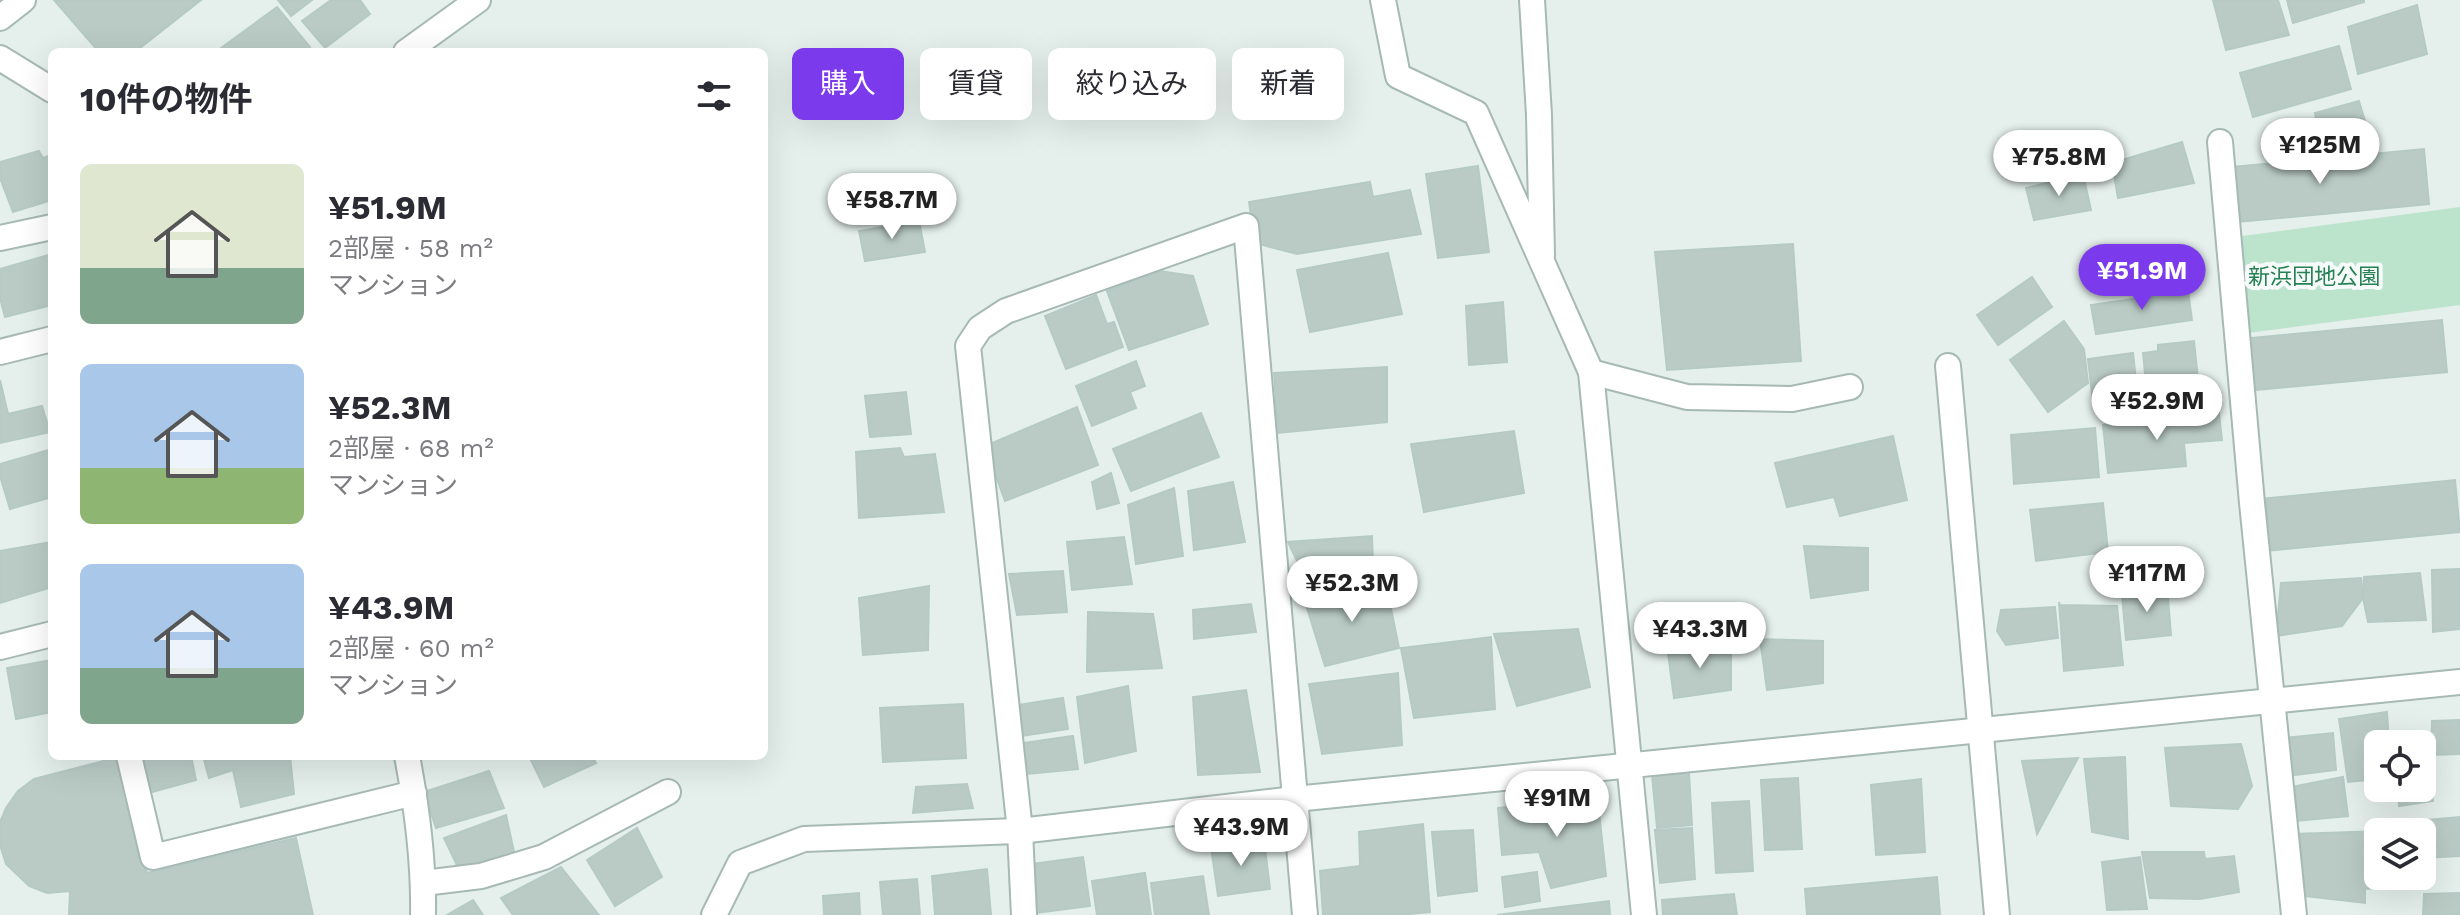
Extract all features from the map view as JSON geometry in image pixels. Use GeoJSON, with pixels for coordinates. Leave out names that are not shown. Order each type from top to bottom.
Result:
{"type":"FeatureCollection","features":[{"type":"Feature","properties":{"kind":"street"},"geometry":{"type":"LineString","coordinates":[[0,18],[23,0]]}},
{"type":"Feature","properties":{"kind":"street"},"geometry":{"type":"LineString","coordinates":[[412,48],[478,0]]}},
{"type":"Feature","properties":{"kind":"street"},"geometry":{"type":"LineString","coordinates":[[1383,0],[1398,76],[1476,113],[1591,372],[1644,915]]}},
{"type":"Feature","properties":{"kind":"street"},"geometry":{"type":"LineString","coordinates":[[1532,0],[1539,115],[1542,265]]}},
{"type":"Feature","properties":{"kind":"street"},"geometry":{"type":"LineString","coordinates":[[0,58],[48,88]]}},
{"type":"Feature","properties":{"kind":"street"},"geometry":{"type":"LineString","coordinates":[[2220,142],[2252,503],[2294,915]]}},
{"type":"Feature","properties":{"kind":"street"},"geometry":{"type":"LineString","coordinates":[[1024,915],[1020,831],[968,346],[980,328],[1006,311],[1246,226],[1305,915]]}},
{"type":"Feature","properties":{"kind":"street"},"geometry":{"type":"LineString","coordinates":[[0,238],[48,228]]}},
{"type":"Feature","properties":{"kind":"street"},"geometry":{"type":"LineString","coordinates":[[0,352],[48,340]]}},
{"type":"Feature","properties":{"kind":"street"},"geometry":{"type":"LineString","coordinates":[[1948,366],[1997,915]]}},
{"type":"Feature","properties":{"kind":"street"},"geometry":{"type":"LineString","coordinates":[[1591,372],[1687,397],[1792,399],[1850,387]]}},
{"type":"Feature","properties":{"kind":"street"},"geometry":{"type":"LineString","coordinates":[[0,647],[48,635]]}},
{"type":"Feature","properties":{"kind":"street"},"geometry":{"type":"LineString","coordinates":[[714,915],[740,863],[804,839],[1020,831],[1295,799],[2460,682]]}},
{"type":"Feature","properties":{"kind":"street"},"geometry":{"type":"LineString","coordinates":[[130,760],[153,857],[414,793]]}},
{"type":"Feature","properties":{"kind":"street"},"geometry":{"type":"LineString","coordinates":[[408,760],[424,883],[423,915]]}},
{"type":"Feature","properties":{"kind":"street"},"geometry":{"type":"LineString","coordinates":[[424,883],[481,876],[544,857],[668,792]]}},
{"type":"Feature","properties":{"kind":"green space","name":"新浜団地公園"},"geometry":{"type":"Polygon","coordinates":[[[2460,207],[2460,305],[2248,333],[2235,237],[2460,207]]]}},
{"type":"Feature","properties":{"kind":"building"},"geometry":{"type":"Polygon","coordinates":[[[54,0],[201,0],[140,48],[96,48],[54,0]]]}},
{"type":"Feature","properties":{"kind":"building"},"geometry":{"type":"Polygon","coordinates":[[[278,0],[312,0],[291,16],[278,0]]]}},
{"type":"Feature","properties":{"kind":"building"},"geometry":{"type":"Polygon","coordinates":[[[331,0],[360,0],[370,14],[325,48],[302,21],[331,0]]]}},
{"type":"Feature","properties":{"kind":"building"},"geometry":{"type":"Polygon","coordinates":[[[2213,0],[2278,0],[2289,35],[2226,50],[2213,0]]]}},
{"type":"Feature","properties":{"kind":"building"},"geometry":{"type":"Polygon","coordinates":[[[2287,0],[2364,0],[2364,2],[2293,23],[2287,0]]]}},
{"type":"Feature","properties":{"kind":"building"},"geometry":{"type":"Polygon","coordinates":[[[2417,5],[2427,54],[2358,74],[2348,27],[2417,5]]]}},
{"type":"Feature","properties":{"kind":"building"},"geometry":{"type":"Polygon","coordinates":[[[277,7],[310,47],[309,48],[221,48],[277,7]]]}},
{"type":"Feature","properties":{"kind":"building"},"geometry":{"type":"Polygon","coordinates":[[[2339,46],[2351,89],[2253,117],[2240,73],[2339,46]]]}},
{"type":"Feature","properties":{"kind":"building"},"geometry":{"type":"Polygon","coordinates":[[[2359,101],[2367,128],[2320,139],[2315,113],[2359,101]]]}},
{"type":"Feature","properties":{"kind":"building"},"geometry":{"type":"Polygon","coordinates":[[[2182,142],[2194,183],[2118,198],[2112,163],[2182,142]]]}},
{"type":"Feature","properties":{"kind":"building"},"geometry":{"type":"Polygon","coordinates":[[[2424,149],[2429,204],[2216,224],[2211,169],[2424,149]]]}},
{"type":"Feature","properties":{"kind":"building"},"geometry":{"type":"Polygon","coordinates":[[[39,151],[43,158],[48,156],[48,201],[13,212],[0,178],[0,162],[39,151]]]}},
{"type":"Feature","properties":{"kind":"building"},"geometry":{"type":"Polygon","coordinates":[[[1478,166],[1489,252],[1438,258],[1426,174],[1478,166]]]}},
{"type":"Feature","properties":{"kind":"building"},"geometry":{"type":"Polygon","coordinates":[[[2083,174],[2091,210],[2034,220],[2026,188],[2083,174]]]}},
{"type":"Feature","properties":{"kind":"building"},"geometry":{"type":"Polygon","coordinates":[[[1370,182],[1373,197],[1410,190],[1421,234],[1297,254],[1255,243],[1249,202],[1370,182]]]}},
{"type":"Feature","properties":{"kind":"building"},"geometry":{"type":"Polygon","coordinates":[[[919,221],[925,252],[865,261],[859,231],[919,221]]]}},
{"type":"Feature","properties":{"kind":"building"},"geometry":{"type":"Polygon","coordinates":[[[1793,244],[1801,361],[1667,370],[1655,252],[1793,244]]]}},
{"type":"Feature","properties":{"kind":"building"},"geometry":{"type":"Polygon","coordinates":[[[1388,253],[1402,314],[1310,332],[1297,270],[1388,253]]]}},
{"type":"Feature","properties":{"kind":"building"},"geometry":{"type":"Polygon","coordinates":[[[48,255],[48,306],[5,317],[0,298],[0,269],[48,255]]]}},
{"type":"Feature","properties":{"kind":"building"},"geometry":{"type":"Polygon","coordinates":[[[1159,271],[1193,276],[1208,324],[1129,350],[1107,291],[1159,271]]]}},
{"type":"Feature","properties":{"kind":"building"},"geometry":{"type":"Polygon","coordinates":[[[2032,277],[2052,307],[1998,345],[1977,315],[2032,277]]]}},
{"type":"Feature","properties":{"kind":"building"},"geometry":{"type":"Polygon","coordinates":[[[2188,291],[2192,320],[2096,334],[2091,305],[2188,291]]]}},
{"type":"Feature","properties":{"kind":"building"},"geometry":{"type":"Polygon","coordinates":[[[1096,295],[1107,324],[1114,322],[1123,347],[1066,369],[1045,316],[1096,295]]]}},
{"type":"Feature","properties":{"kind":"building"},"geometry":{"type":"Polygon","coordinates":[[[1503,302],[1507,362],[1469,365],[1466,306],[1503,302]]]}},
{"type":"Feature","properties":{"kind":"building"},"geometry":{"type":"Polygon","coordinates":[[[2442,320],[2447,372],[2236,392],[2231,340],[2442,320]]]}},
{"type":"Feature","properties":{"kind":"building"},"geometry":{"type":"Polygon","coordinates":[[[2064,321],[2084,349],[2088,383],[2048,412],[2010,360],[2064,321]]]}},
{"type":"Feature","properties":{"kind":"building"},"geometry":{"type":"Polygon","coordinates":[[[2194,341],[2199,389],[2147,394],[2143,353],[2158,351],[2158,345],[2194,341]]]}},
{"type":"Feature","properties":{"kind":"building"},"geometry":{"type":"Polygon","coordinates":[[[2133,353],[2138,398],[2093,403],[2088,359],[2133,353]]]}},
{"type":"Feature","properties":{"kind":"building"},"geometry":{"type":"Polygon","coordinates":[[[1136,361],[1145,386],[1130,392],[1136,408],[1092,426],[1076,386],[1136,361]]]}},
{"type":"Feature","properties":{"kind":"building"},"geometry":{"type":"Polygon","coordinates":[[[1387,367],[1387,422],[1278,433],[1274,373],[1387,367]]]}},
{"type":"Feature","properties":{"kind":"building"},"geometry":{"type":"Polygon","coordinates":[[[0,380],[8,414],[42,406],[48,432],[0,443],[0,380]]]}},
{"type":"Feature","properties":{"kind":"building"},"geometry":{"type":"Polygon","coordinates":[[[906,392],[911,434],[870,437],[865,396],[906,392]]]}},
{"type":"Feature","properties":{"kind":"building"},"geometry":{"type":"Polygon","coordinates":[[[1077,407],[1098,465],[1005,501],[985,446],[1077,407]]]}},
{"type":"Feature","properties":{"kind":"building"},"geometry":{"type":"Polygon","coordinates":[[[1201,413],[1219,457],[1131,491],[1113,449],[1201,413]]]}},
{"type":"Feature","properties":{"kind":"building"},"geometry":{"type":"Polygon","coordinates":[[[2219,413],[2222,440],[2184,443],[2186,466],[2108,473],[2103,425],[2219,413]]]}},
{"type":"Feature","properties":{"kind":"building"},"geometry":{"type":"Polygon","coordinates":[[[2095,428],[2099,477],[2014,484],[2011,435],[2095,428]]]}},
{"type":"Feature","properties":{"kind":"building"},"geometry":{"type":"Polygon","coordinates":[[[1514,431],[1524,493],[1424,512],[1411,444],[1514,431]]]}},
{"type":"Feature","properties":{"kind":"building"},"geometry":{"type":"Polygon","coordinates":[[[1893,436],[1907,500],[1840,516],[1834,497],[1787,507],[1775,463],[1893,436]]]}},
{"type":"Feature","properties":{"kind":"building"},"geometry":{"type":"Polygon","coordinates":[[[900,448],[904,457],[935,454],[944,512],[859,518],[856,452],[900,448]]]}},
{"type":"Feature","properties":{"kind":"building"},"geometry":{"type":"Polygon","coordinates":[[[48,450],[48,498],[10,509],[0,476],[0,464],[48,450]]]}},
{"type":"Feature","properties":{"kind":"building"},"geometry":{"type":"Polygon","coordinates":[[[1111,473],[1119,503],[1097,509],[1092,482],[1111,473]]]}},
{"type":"Feature","properties":{"kind":"building"},"geometry":{"type":"Polygon","coordinates":[[[2455,480],[2460,532],[2266,551],[2261,499],[2455,480]]]}},
{"type":"Feature","properties":{"kind":"building"},"geometry":{"type":"Polygon","coordinates":[[[1233,482],[1245,542],[1194,550],[1188,491],[1233,482]]]}},
{"type":"Feature","properties":{"kind":"building"},"geometry":{"type":"Polygon","coordinates":[[[1174,488],[1183,556],[1136,564],[1128,505],[1174,488]]]}},
{"type":"Feature","properties":{"kind":"building"},"geometry":{"type":"Polygon","coordinates":[[[2103,503],[2108,552],[2036,561],[2030,510],[2103,503]]]}},
{"type":"Feature","properties":{"kind":"building"},"geometry":{"type":"Polygon","coordinates":[[[1372,536],[1373,565],[1306,580],[1288,542],[1372,536]]]}},
{"type":"Feature","properties":{"kind":"building"},"geometry":{"type":"Polygon","coordinates":[[[1124,537],[1132,584],[1072,590],[1067,542],[1124,537]]]}},
{"type":"Feature","properties":{"kind":"building"},"geometry":{"type":"Polygon","coordinates":[[[48,543],[48,588],[0,603],[0,551],[48,543]]]}},
{"type":"Feature","properties":{"kind":"building"},"geometry":{"type":"Polygon","coordinates":[[[1804,546],[1868,548],[1868,590],[1811,598],[1804,546]]]}},
{"type":"Feature","properties":{"kind":"building"},"geometry":{"type":"Polygon","coordinates":[[[2460,569],[2460,629],[2433,632],[2432,570],[2460,569]]]}},
{"type":"Feature","properties":{"kind":"building"},"geometry":{"type":"Polygon","coordinates":[[[1063,571],[1067,612],[1017,615],[1009,574],[1063,571]]]}},
{"type":"Feature","properties":{"kind":"building"},"geometry":{"type":"Polygon","coordinates":[[[2420,573],[2426,620],[2368,622],[2363,598],[2364,577],[2420,573]]]}},
{"type":"Feature","properties":{"kind":"building"},"geometry":{"type":"Polygon","coordinates":[[[2361,578],[2363,598],[2342,626],[2276,636],[2281,583],[2361,578]]]}},
{"type":"Feature","properties":{"kind":"building"},"geometry":{"type":"Polygon","coordinates":[[[929,586],[928,650],[863,655],[859,598],[929,586]]]}},
{"type":"Feature","properties":{"kind":"building"},"geometry":{"type":"Polygon","coordinates":[[[2167,586],[2171,635],[2126,640],[2122,595],[2167,586]]]}},
{"type":"Feature","properties":{"kind":"building"},"geometry":{"type":"Polygon","coordinates":[[[1387,589],[1399,648],[1325,666],[1303,595],[1387,589]]]}},
{"type":"Feature","properties":{"kind":"building"},"geometry":{"type":"Polygon","coordinates":[[[2059,602],[2060,605],[2117,606],[2123,665],[2064,671],[2059,602]]]}},
{"type":"Feature","properties":{"kind":"building"},"geometry":{"type":"Polygon","coordinates":[[[1251,604],[1256,632],[1194,639],[1193,610],[1251,604]]]}},
{"type":"Feature","properties":{"kind":"building"},"geometry":{"type":"Polygon","coordinates":[[[2055,607],[2058,638],[2006,645],[1997,631],[2001,610],[2055,607]]]}},
{"type":"Feature","properties":{"kind":"building"},"geometry":{"type":"Polygon","coordinates":[[[1088,612],[1153,614],[1162,668],[1087,672],[1088,612]]]}},
{"type":"Feature","properties":{"kind":"building"},"geometry":{"type":"Polygon","coordinates":[[[1578,629],[1590,687],[1517,706],[1494,634],[1578,629]]]}},
{"type":"Feature","properties":{"kind":"building"},"geometry":{"type":"Polygon","coordinates":[[[1491,637],[1495,709],[1414,718],[1401,648],[1491,637]]]}},
{"type":"Feature","properties":{"kind":"building"},"geometry":{"type":"Polygon","coordinates":[[[1760,639],[1823,641],[1823,683],[1767,690],[1760,639]]]}},
{"type":"Feature","properties":{"kind":"building"},"geometry":{"type":"Polygon","coordinates":[[[1667,646],[1731,648],[1731,690],[1674,698],[1667,646]]]}},
{"type":"Feature","properties":{"kind":"building"},"geometry":{"type":"Polygon","coordinates":[[[48,661],[48,713],[16,719],[7,668],[48,661]]]}},
{"type":"Feature","properties":{"kind":"building"},"geometry":{"type":"Polygon","coordinates":[[[1398,673],[1402,745],[1322,754],[1309,684],[1398,673]]]}},
{"type":"Feature","properties":{"kind":"building"},"geometry":{"type":"Polygon","coordinates":[[[1128,686],[1136,751],[1085,763],[1077,697],[1128,686]]]}},
{"type":"Feature","properties":{"kind":"building"},"geometry":{"type":"Polygon","coordinates":[[[1246,690],[1260,772],[1198,775],[1193,697],[1246,690]]]}},
{"type":"Feature","properties":{"kind":"building"},"geometry":{"type":"Polygon","coordinates":[[[1063,698],[1068,729],[1021,736],[1018,705],[1063,698]]]}},
{"type":"Feature","properties":{"kind":"building"},"geometry":{"type":"Polygon","coordinates":[[[963,704],[966,758],[883,762],[880,708],[963,704]]]}},
{"type":"Feature","properties":{"kind":"building"},"geometry":{"type":"Polygon","coordinates":[[[2387,712],[2388,730],[2364,730],[2364,780],[2348,782],[2339,719],[2387,712]]]}},
{"type":"Feature","properties":{"kind":"building"},"geometry":{"type":"Polygon","coordinates":[[[2460,720],[2460,754],[2436,755],[2436,730],[2432,730],[2432,721],[2460,720]]]}},
{"type":"Feature","properties":{"kind":"building"},"geometry":{"type":"Polygon","coordinates":[[[2333,733],[2336,770],[2288,776],[2284,738],[2333,733]]]}},
{"type":"Feature","properties":{"kind":"building"},"geometry":{"type":"Polygon","coordinates":[[[1073,736],[1078,769],[1027,774],[1023,743],[1073,736]]]}},
{"type":"Feature","properties":{"kind":"building"},"geometry":{"type":"Polygon","coordinates":[[[2241,744],[2252,786],[2238,809],[2171,806],[2165,748],[2241,744]]]}},
{"type":"Feature","properties":{"kind":"building"},"geometry":{"type":"Polygon","coordinates":[[[2125,757],[2128,839],[2092,832],[2084,759],[2125,757]]]}},
{"type":"Feature","properties":{"kind":"building"},"geometry":{"type":"Polygon","coordinates":[[[2078,758],[2037,834],[2022,761],[2078,758]]]}},
{"type":"Feature","properties":{"kind":"building"},"geometry":{"type":"Polygon","coordinates":[[[107,760],[120,760],[147,873],[296,838],[313,915],[69,915],[70,891],[47,893],[29,886],[6,864],[1,848],[0,822],[6,808],[18,791],[34,779],[107,760]]]}},
{"type":"Feature","properties":{"kind":"building"},"geometry":{"type":"Polygon","coordinates":[[[142,760],[192,760],[196,780],[152,792],[142,760]]]}},
{"type":"Feature","properties":{"kind":"building"},"geometry":{"type":"Polygon","coordinates":[[[204,760],[290,760],[294,794],[241,807],[233,770],[209,778],[204,760]]]}},
{"type":"Feature","properties":{"kind":"building"},"geometry":{"type":"Polygon","coordinates":[[[531,760],[594,760],[596,763],[544,787],[531,760]]]}},
{"type":"Feature","properties":{"kind":"building"},"geometry":{"type":"Polygon","coordinates":[[[489,771],[504,808],[436,828],[424,792],[489,771]]]}},
{"type":"Feature","properties":{"kind":"building"},"geometry":{"type":"Polygon","coordinates":[[[1689,773],[1692,825],[1657,828],[1652,775],[1689,773]]]}},
{"type":"Feature","properties":{"kind":"building"},"geometry":{"type":"Polygon","coordinates":[[[2343,777],[2348,816],[2296,821],[2296,786],[2343,777]]]}},
{"type":"Feature","properties":{"kind":"building"},"geometry":{"type":"Polygon","coordinates":[[[1798,778],[1802,849],[1765,850],[1761,780],[1798,778]]]}},
{"type":"Feature","properties":{"kind":"building"},"geometry":{"type":"Polygon","coordinates":[[[1921,779],[1925,852],[1876,855],[1871,785],[1921,779]]]}},
{"type":"Feature","properties":{"kind":"building"},"geometry":{"type":"Polygon","coordinates":[[[967,784],[973,808],[913,813],[916,787],[967,784]]]}},
{"type":"Feature","properties":{"kind":"building"},"geometry":{"type":"Polygon","coordinates":[[[1582,799],[1599,812],[1606,876],[1551,888],[1539,852],[1502,855],[1498,808],[1582,799]]]}},
{"type":"Feature","properties":{"kind":"building"},"geometry":{"type":"Polygon","coordinates":[[[1749,801],[1753,871],[1716,873],[1712,803],[1749,801]]]}},
{"type":"Feature","properties":{"kind":"building"},"geometry":{"type":"Polygon","coordinates":[[[2399,802],[2426,802],[2399,806],[2399,802]]]}},
{"type":"Feature","properties":{"kind":"building"},"geometry":{"type":"Polygon","coordinates":[[[506,815],[514,852],[462,876],[444,838],[506,815]]]}},
{"type":"Feature","properties":{"kind":"building"},"geometry":{"type":"Polygon","coordinates":[[[2460,817],[2460,856],[2436,857],[2436,819],[2460,817]]]}},
{"type":"Feature","properties":{"kind":"building"},"geometry":{"type":"Polygon","coordinates":[[[1423,824],[1430,912],[1323,915],[1320,871],[1360,866],[1359,832],[1423,824]]]}},
{"type":"Feature","properties":{"kind":"building"},"geometry":{"type":"Polygon","coordinates":[[[637,828],[662,877],[615,906],[587,860],[637,828]]]}},
{"type":"Feature","properties":{"kind":"building"},"geometry":{"type":"Polygon","coordinates":[[[1692,828],[1695,879],[1660,883],[1655,830],[1692,828]]]}},
{"type":"Feature","properties":{"kind":"building"},"geometry":{"type":"Polygon","coordinates":[[[1473,830],[1477,891],[1438,896],[1432,832],[1473,830]]]}},
{"type":"Feature","properties":{"kind":"building"},"geometry":{"type":"Polygon","coordinates":[[[2364,832],[2365,903],[2297,895],[2293,834],[2364,832]]]}},
{"type":"Feature","properties":{"kind":"building"},"geometry":{"type":"Polygon","coordinates":[[[1264,840],[1270,889],[1218,896],[1211,847],[1264,840]]]}},
{"type":"Feature","properties":{"kind":"building"},"geometry":{"type":"Polygon","coordinates":[[[2142,852],[2204,852],[2205,859],[2234,856],[2239,892],[2200,899],[2150,898],[2142,852]]]}},
{"type":"Feature","properties":{"kind":"building"},"geometry":{"type":"Polygon","coordinates":[[[1083,857],[1090,906],[1037,913],[1031,864],[1083,857]]]}},
{"type":"Feature","properties":{"kind":"building"},"geometry":{"type":"Polygon","coordinates":[[[2140,857],[2147,909],[2107,910],[2102,862],[2140,857]]]}},
{"type":"Feature","properties":{"kind":"building"},"geometry":{"type":"Polygon","coordinates":[[[561,867],[599,915],[513,915],[501,898],[561,867]]]}},
{"type":"Feature","properties":{"kind":"building"},"geometry":{"type":"Polygon","coordinates":[[[987,869],[991,915],[935,915],[932,876],[987,869]]]}},
{"type":"Feature","properties":{"kind":"building"},"geometry":{"type":"Polygon","coordinates":[[[1537,872],[1540,901],[1505,907],[1502,877],[1537,872]]]}},
{"type":"Feature","properties":{"kind":"building"},"geometry":{"type":"Polygon","coordinates":[[[1145,873],[1151,915],[1097,915],[1092,881],[1145,873]]]}},
{"type":"Feature","properties":{"kind":"building"},"geometry":{"type":"Polygon","coordinates":[[[1203,876],[1209,915],[1155,915],[1151,883],[1203,876]]]}},
{"type":"Feature","properties":{"kind":"building"},"geometry":{"type":"Polygon","coordinates":[[[1937,877],[1940,915],[1807,915],[1805,889],[1937,877]]]}},
{"type":"Feature","properties":{"kind":"building"},"geometry":{"type":"Polygon","coordinates":[[[917,879],[920,915],[883,915],[880,882],[917,879]]]}},
{"type":"Feature","properties":{"kind":"building"},"geometry":{"type":"Polygon","coordinates":[[[859,893],[860,915],[824,915],[823,896],[859,893]]]}},
{"type":"Feature","properties":{"kind":"building"},"geometry":{"type":"Polygon","coordinates":[[[2460,893],[2460,915],[2423,915],[2424,894],[2460,893]]]}},
{"type":"Feature","properties":{"kind":"building"},"geometry":{"type":"Polygon","coordinates":[[[1734,894],[1737,915],[1663,915],[1662,900],[1734,894]]]}},
{"type":"Feature","properties":{"kind":"building"},"geometry":{"type":"Polygon","coordinates":[[[473,900],[483,915],[447,915],[473,900]]]}},
{"type":"Feature","properties":{"kind":"building"},"geometry":{"type":"Polygon","coordinates":[[[1609,901],[1610,915],[1497,915],[1609,901]]]}}]}
